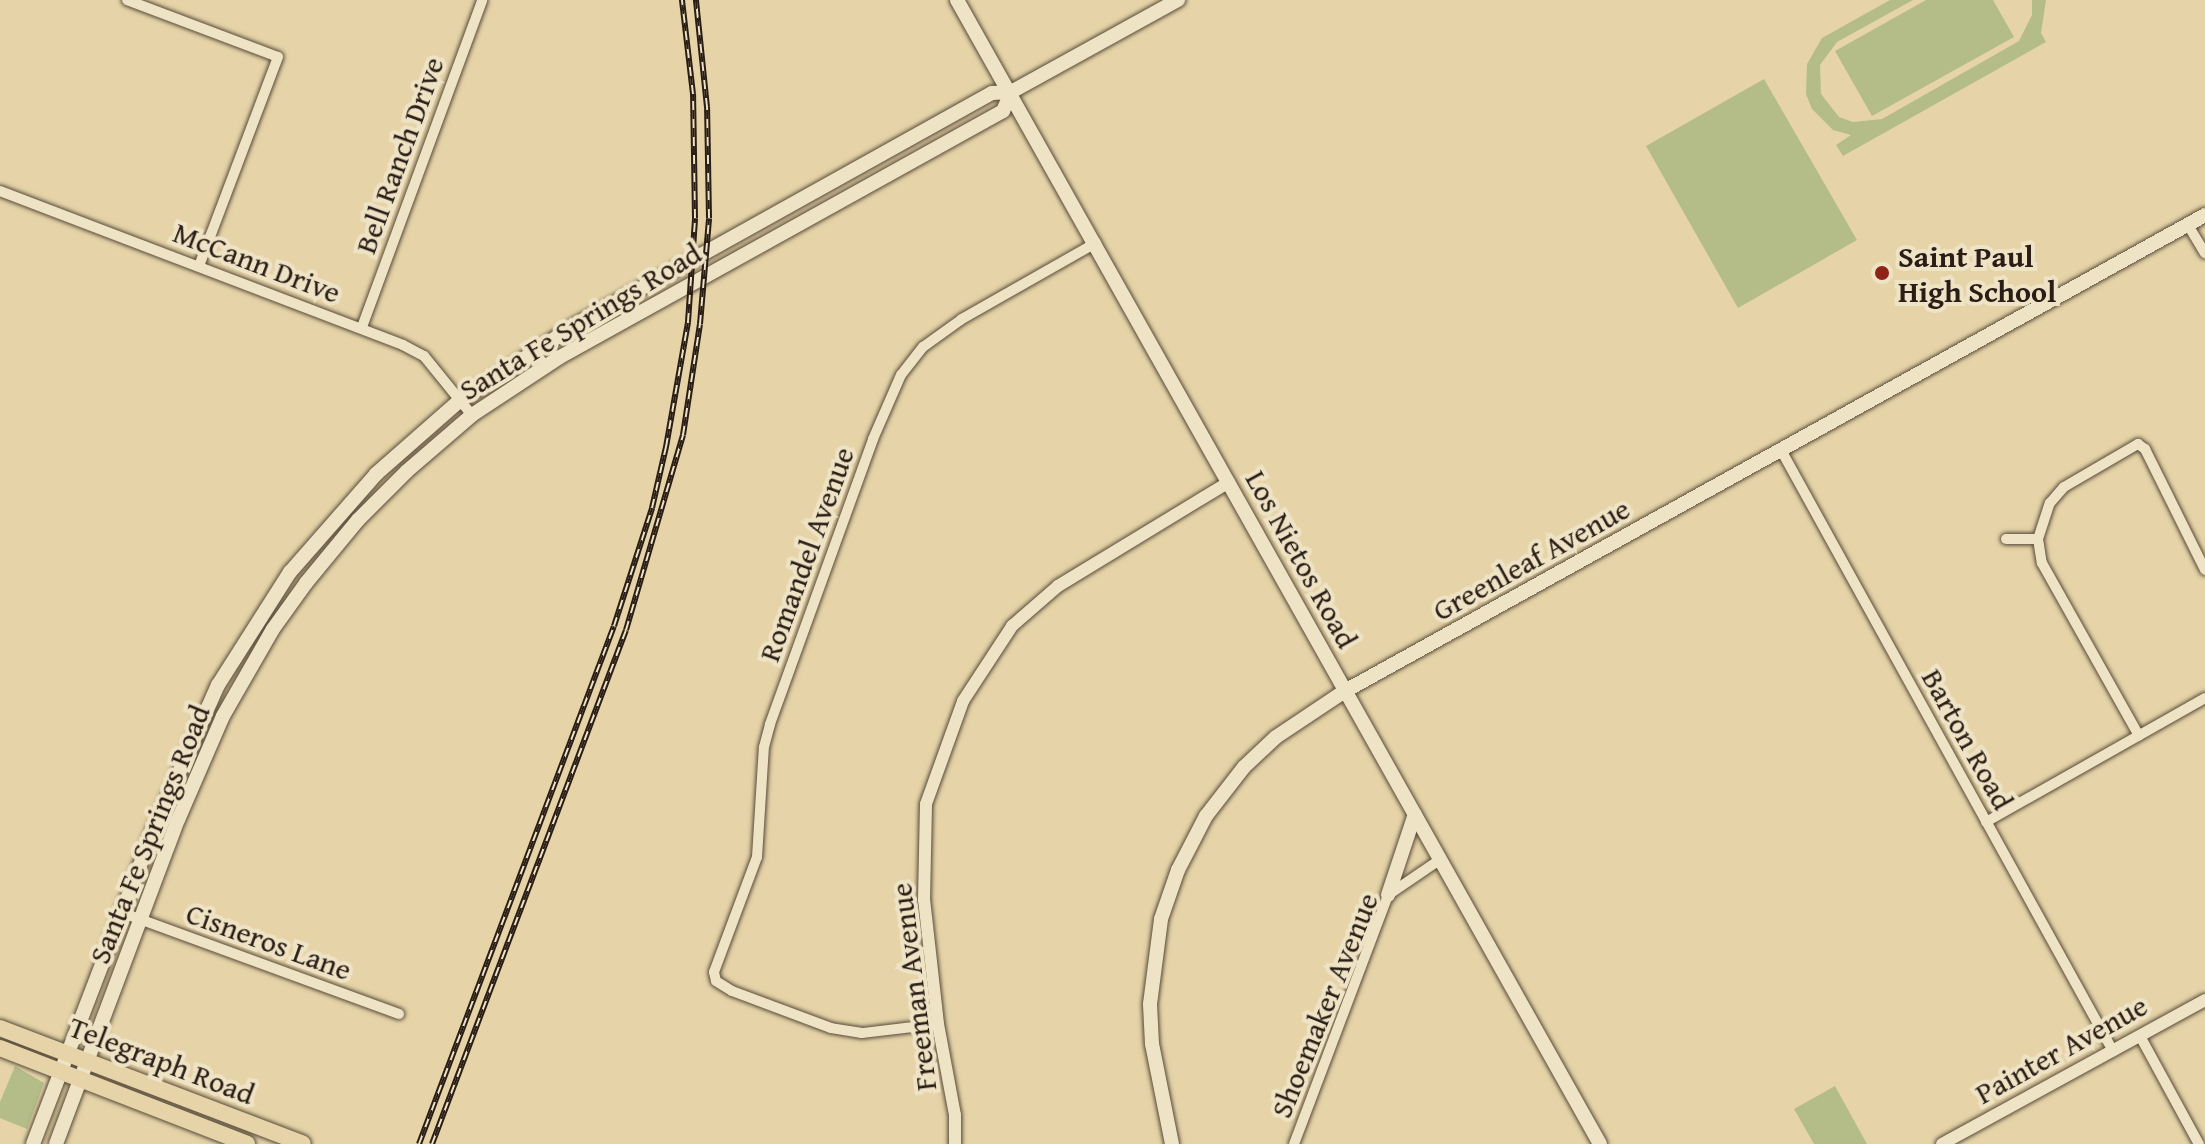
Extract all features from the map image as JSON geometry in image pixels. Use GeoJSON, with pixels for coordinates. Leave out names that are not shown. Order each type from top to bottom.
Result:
{"type":"FeatureCollection","features":[{"type":"Feature","properties":{"kind":"main road","name":"Los Nietos Road"},"geometry":{"type":"LineString","coordinates":[[957,0],[1600,1144]]}},
{"type":"Feature","properties":{"kind":"main road","name":"Santa Fe Springs Road"},"geometry":{"type":"LineString","coordinates":[[33,1144],[198,724],[258,618],[317,538],[376,474],[459,401],[577,324],[992,93],[1011,92],[1178,0]]}},
{"type":"Feature","properties":{"kind":"main road","name":"Santa Fe Springs Road"},"geometry":{"type":"LineString","coordinates":[[56,1144],[198,772],[223,716],[265,641],[306,583],[358,520],[407,471],[472,415],[560,357],[890,170],[1003,111],[1011,92]]}},
{"type":"Feature","properties":{"kind":"main road"},"geometry":{"type":"LineString","coordinates":[[882,154],[890,170]]}},
{"type":"Feature","properties":{"kind":"main road","name":"Greenleaf Avenue"},"geometry":{"type":"LineString","coordinates":[[1172,1144],[1152,1044],[1150,1004],[1161,919],[1175,878],[1206,816],[1244,767],[1289,727],[1345,691],[2205,215]]}},
{"type":"Feature","properties":{"kind":"main road"},"geometry":{"type":"LineString","coordinates":[[1388,895],[1415,814]]}},
{"type":"Feature","properties":{"kind":"main road","name":"Telegraph Road"},"geometry":{"type":"LineString","coordinates":[[0,1028],[303,1144]]}},
{"type":"Feature","properties":{"kind":"main road","name":"Telegraph Road"},"geometry":{"type":"LineString","coordinates":[[0,1048],[247,1144]]}},
{"type":"Feature","properties":{"kind":"street"},"geometry":{"type":"LineString","coordinates":[[127,0],[278,57],[199,266]]}},
{"type":"Feature","properties":{"kind":"street","name":"Bell Ranch Drive"},"geometry":{"type":"LineString","coordinates":[[362,327],[482,0]]}},
{"type":"Feature","properties":{"kind":"street","name":"McCann Drive"},"geometry":{"type":"LineString","coordinates":[[0,191],[362,327],[424,356],[472,415]]}},
{"type":"Feature","properties":{"kind":"street"},"geometry":{"type":"LineString","coordinates":[[2188,225],[2205,253]]}},
{"type":"Feature","properties":{"kind":"street","name":"Romandel Avenue"},"geometry":{"type":"LineString","coordinates":[[938,1024],[862,1033],[831,1028],[732,991],[716,981],[714,972],[757,857],[764,747],[770,724],[868,452],[901,375],[923,347],[962,319],[1096,243]]}},
{"type":"Feature","properties":{"kind":"street"},"geometry":{"type":"LineString","coordinates":[[2139,736],[2042,563],[2038,539],[2050,503],[2064,487],[2138,444],[2145,449],[2205,570]]}},
{"type":"Feature","properties":{"kind":"street","name":"Barton Road"},"geometry":{"type":"LineString","coordinates":[[1781,450],[2113,1051]]}},
{"type":"Feature","properties":{"kind":"street","name":"Freeman Avenue"},"geometry":{"type":"LineString","coordinates":[[955,1144],[955,1115],[938,1024],[924,900],[926,804],[963,701],[1012,626],[1058,586],[1229,482]]}},
{"type":"Feature","properties":{"kind":"street"},"geometry":{"type":"LineString","coordinates":[[2006,539],[2038,539]]}},
{"type":"Feature","properties":{"kind":"street"},"geometry":{"type":"LineString","coordinates":[[1986,822],[2205,698]]}},
{"type":"Feature","properties":{"kind":"street","name":"Shoemaker Avenue"},"geometry":{"type":"LineString","coordinates":[[1294,1144],[1388,895],[1441,859]]}},
{"type":"Feature","properties":{"kind":"street","name":"Cisneros Lane"},"geometry":{"type":"LineString","coordinates":[[123,913],[399,1014]]}},
{"type":"Feature","properties":{"kind":"street","name":"Painter Avenue"},"geometry":{"type":"LineString","coordinates":[[1942,1144],[2205,1000]]}},
{"type":"Feature","properties":{"kind":"street"},"geometry":{"type":"LineString","coordinates":[[2140,1036],[2199,1144]]}},
{"type":"Feature","properties":{"kind":"green space"},"geometry":{"type":"Polygon","coordinates":[[[1890,0],[1913,0],[1837,42],[1820,65],[1821,94],[1839,117],[1853,122],[1882,119],[2019,41],[2032,15],[2032,0],[2046,0],[2041,33],[2046,42],[1843,156],[1836,145],[1851,135],[1833,130],[1812,109],[1806,94],[1807,64],[1822,38],[1890,0]]]}},
{"type":"Feature","properties":{"kind":"green space"},"geometry":{"type":"Polygon","coordinates":[[[1926,0],[1993,0],[2014,37],[1872,116],[1835,51],[1926,0]]]}},
{"type":"Feature","properties":{"kind":"green space"},"geometry":{"type":"Polygon","coordinates":[[[1764,79],[1857,240],[1738,308],[1646,146],[1764,79]]]}},
{"type":"Feature","properties":{"kind":"green space"},"geometry":{"type":"Polygon","coordinates":[[[15,1066],[44,1083],[27,1129],[0,1118],[0,1102],[15,1066]]]}},
{"type":"Feature","properties":{"kind":"green space"},"geometry":{"type":"Polygon","coordinates":[[[1835,1086],[1867,1144],[1814,1144],[1794,1109],[1835,1086]]]}},
{"type":"Feature","properties":{"kind":"railway"},"geometry":{"type":"LineString","coordinates":[[419,1144],[614,626],[652,508],[688,322],[695,218],[693,94],[682,0]]}},
{"type":"Feature","properties":{"kind":"railway"},"geometry":{"type":"LineString","coordinates":[[432,1144],[626,630],[683,435],[700,324],[709,218],[707,107],[696,0]]}},
{"type":"Feature","properties":{"kind":"place","name":"Saint Paul High School"},"geometry":{"type":"Point","coordinates":[1882,273]}}]}
